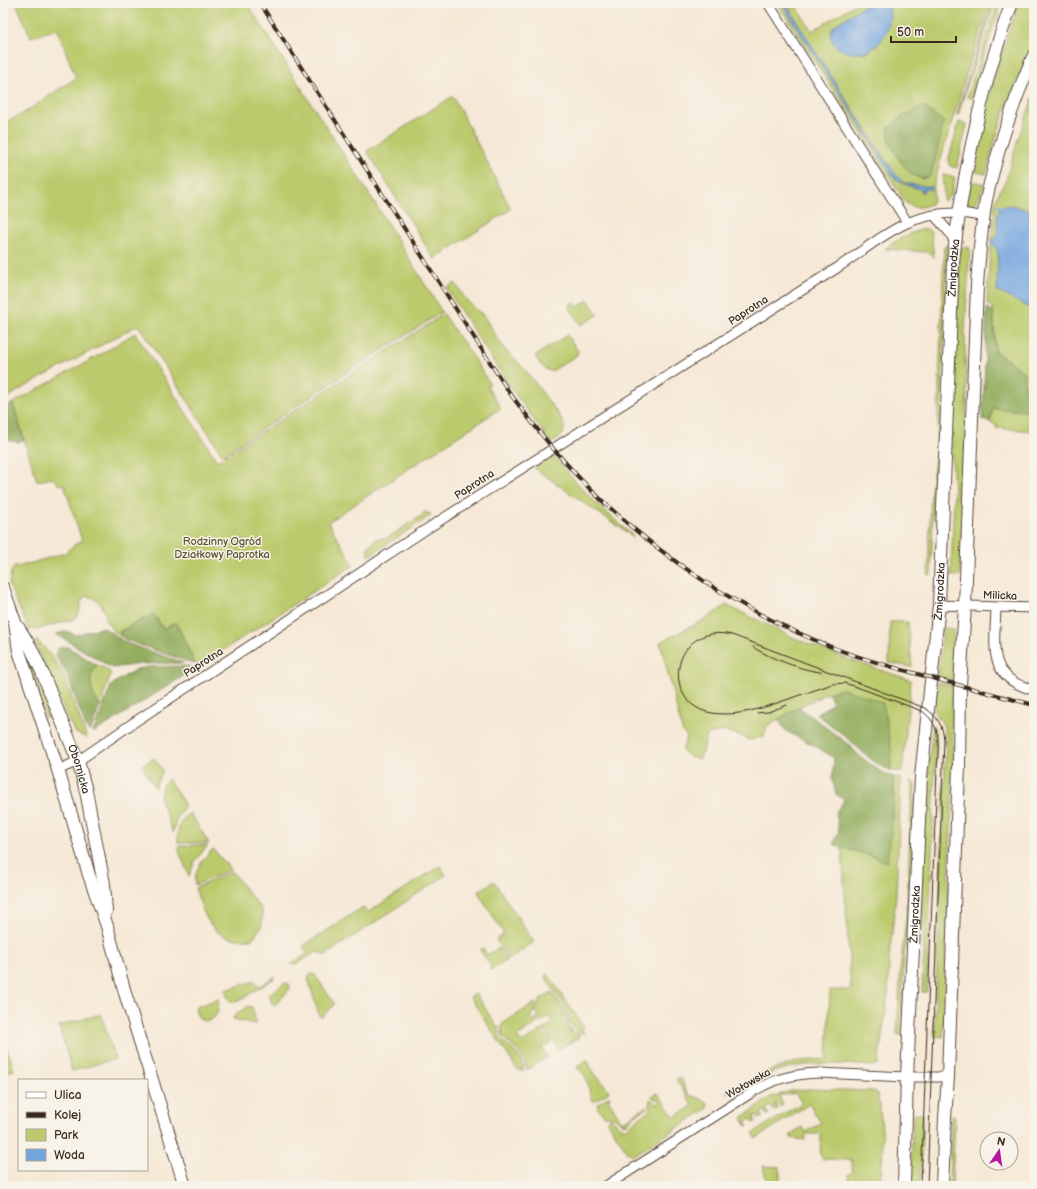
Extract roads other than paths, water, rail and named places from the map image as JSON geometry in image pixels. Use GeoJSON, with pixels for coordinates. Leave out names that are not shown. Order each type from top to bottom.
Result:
{"type":"FeatureCollection","features":[{"type":"Feature","properties":{"kind":"main road","name":"Żmigrodzka"},"geometry":{"type":"LineString","coordinates":[[904,1186],[907,1077],[921,777],[939,606],[955,243],[958,213],[966,172],[988,77],[1012,3]]}},
{"type":"Feature","properties":{"kind":"main road"},"geometry":{"type":"LineString","coordinates":[[942,1186],[948,1077],[959,766],[960,685],[965,606],[977,285],[984,217],[990,182],[1001,140],[1017,94],[1034,55]]}},
{"type":"Feature","properties":{"kind":"main road","name":"Obornicka"},"geometry":{"type":"LineString","coordinates":[[3,588],[15,622],[19,651],[58,770],[89,875],[107,926],[125,993],[185,1186]]}},
{"type":"Feature","properties":{"kind":"main road","name":"Obornicka"},"geometry":{"type":"LineString","coordinates":[[15,622],[31,648],[42,672],[78,761],[86,791],[104,886],[107,926]]}},
{"type":"Feature","properties":{"kind":"street"},"geometry":{"type":"LineString","coordinates":[[768,3],[907,222]]}},
{"type":"Feature","properties":{"kind":"street","name":"Paprotna"},"geometry":{"type":"LineString","coordinates":[[58,770],[78,761],[422,532],[837,268],[885,234],[917,218],[934,215],[958,213],[984,217]]}},
{"type":"Feature","properties":{"kind":"street"},"geometry":{"type":"LineString","coordinates":[[934,215],[950,233],[955,243]]}},
{"type":"Feature","properties":{"kind":"street","name":"Milicka"},"geometry":{"type":"LineString","coordinates":[[939,606],[1034,608]]}},
{"type":"Feature","properties":{"kind":"street"},"geometry":{"type":"LineString","coordinates":[[996,607],[994,647],[1001,671],[1016,684],[1034,690]]}},
{"type":"Feature","properties":{"kind":"street","name":"Wołowska"},"geometry":{"type":"LineString","coordinates":[[606,1186],[769,1082],[806,1073],[948,1077]]}},
{"type":"Feature","properties":{"kind":"water"},"geometry":{"type":"Polygon","coordinates":[[[781,3],[785,3],[874,144],[896,175],[904,183],[931,187],[931,190],[923,189],[924,192],[921,192],[921,189],[906,184],[899,181],[893,176],[781,3]]]}},
{"type":"Feature","properties":{"kind":"water"},"geometry":{"type":"Polygon","coordinates":[[[869,3],[888,3],[890,10],[887,30],[879,43],[869,50],[858,53],[847,52],[838,48],[832,41],[831,33],[835,25],[869,3]]]}},
{"type":"Feature","properties":{"kind":"water"},"geometry":{"type":"Polygon","coordinates":[[[1011,205],[1034,212],[1034,310],[997,291],[998,252],[991,242],[997,235],[997,218],[1000,207],[1011,205]]]}},
{"type":"Feature","properties":{"kind":"tram line"},"geometry":{"type":"LineString","coordinates":[[921,1186],[938,753],[938,738],[936,730],[929,717],[922,711],[844,683],[832,684],[768,706],[741,713],[712,713],[695,707],[684,695],[679,681],[679,666],[685,651],[696,640],[711,634],[732,635],[925,708],[933,714],[941,725],[944,740],[927,1186]]}},
{"type":"Feature","properties":{"kind":"tram line"},"geometry":{"type":"LineString","coordinates":[[753,647],[786,663],[821,672]]}},
{"type":"Feature","properties":{"kind":"tram line"},"geometry":{"type":"LineString","coordinates":[[757,713],[768,712],[787,705]]}},
{"type":"Feature","properties":{"kind":"railway"},"geometry":{"type":"LineString","coordinates":[[260,3],[509,392],[568,466],[617,514],[644,538],[704,581],[767,618],[800,634],[877,663],[1034,705]]}},
{"type":"Feature","properties":{"kind":"park label","name":"Rodzinny Ogród Działkowy Paprotka"},"geometry":{"type":"Point","coordinates":[222,547]}}]}
